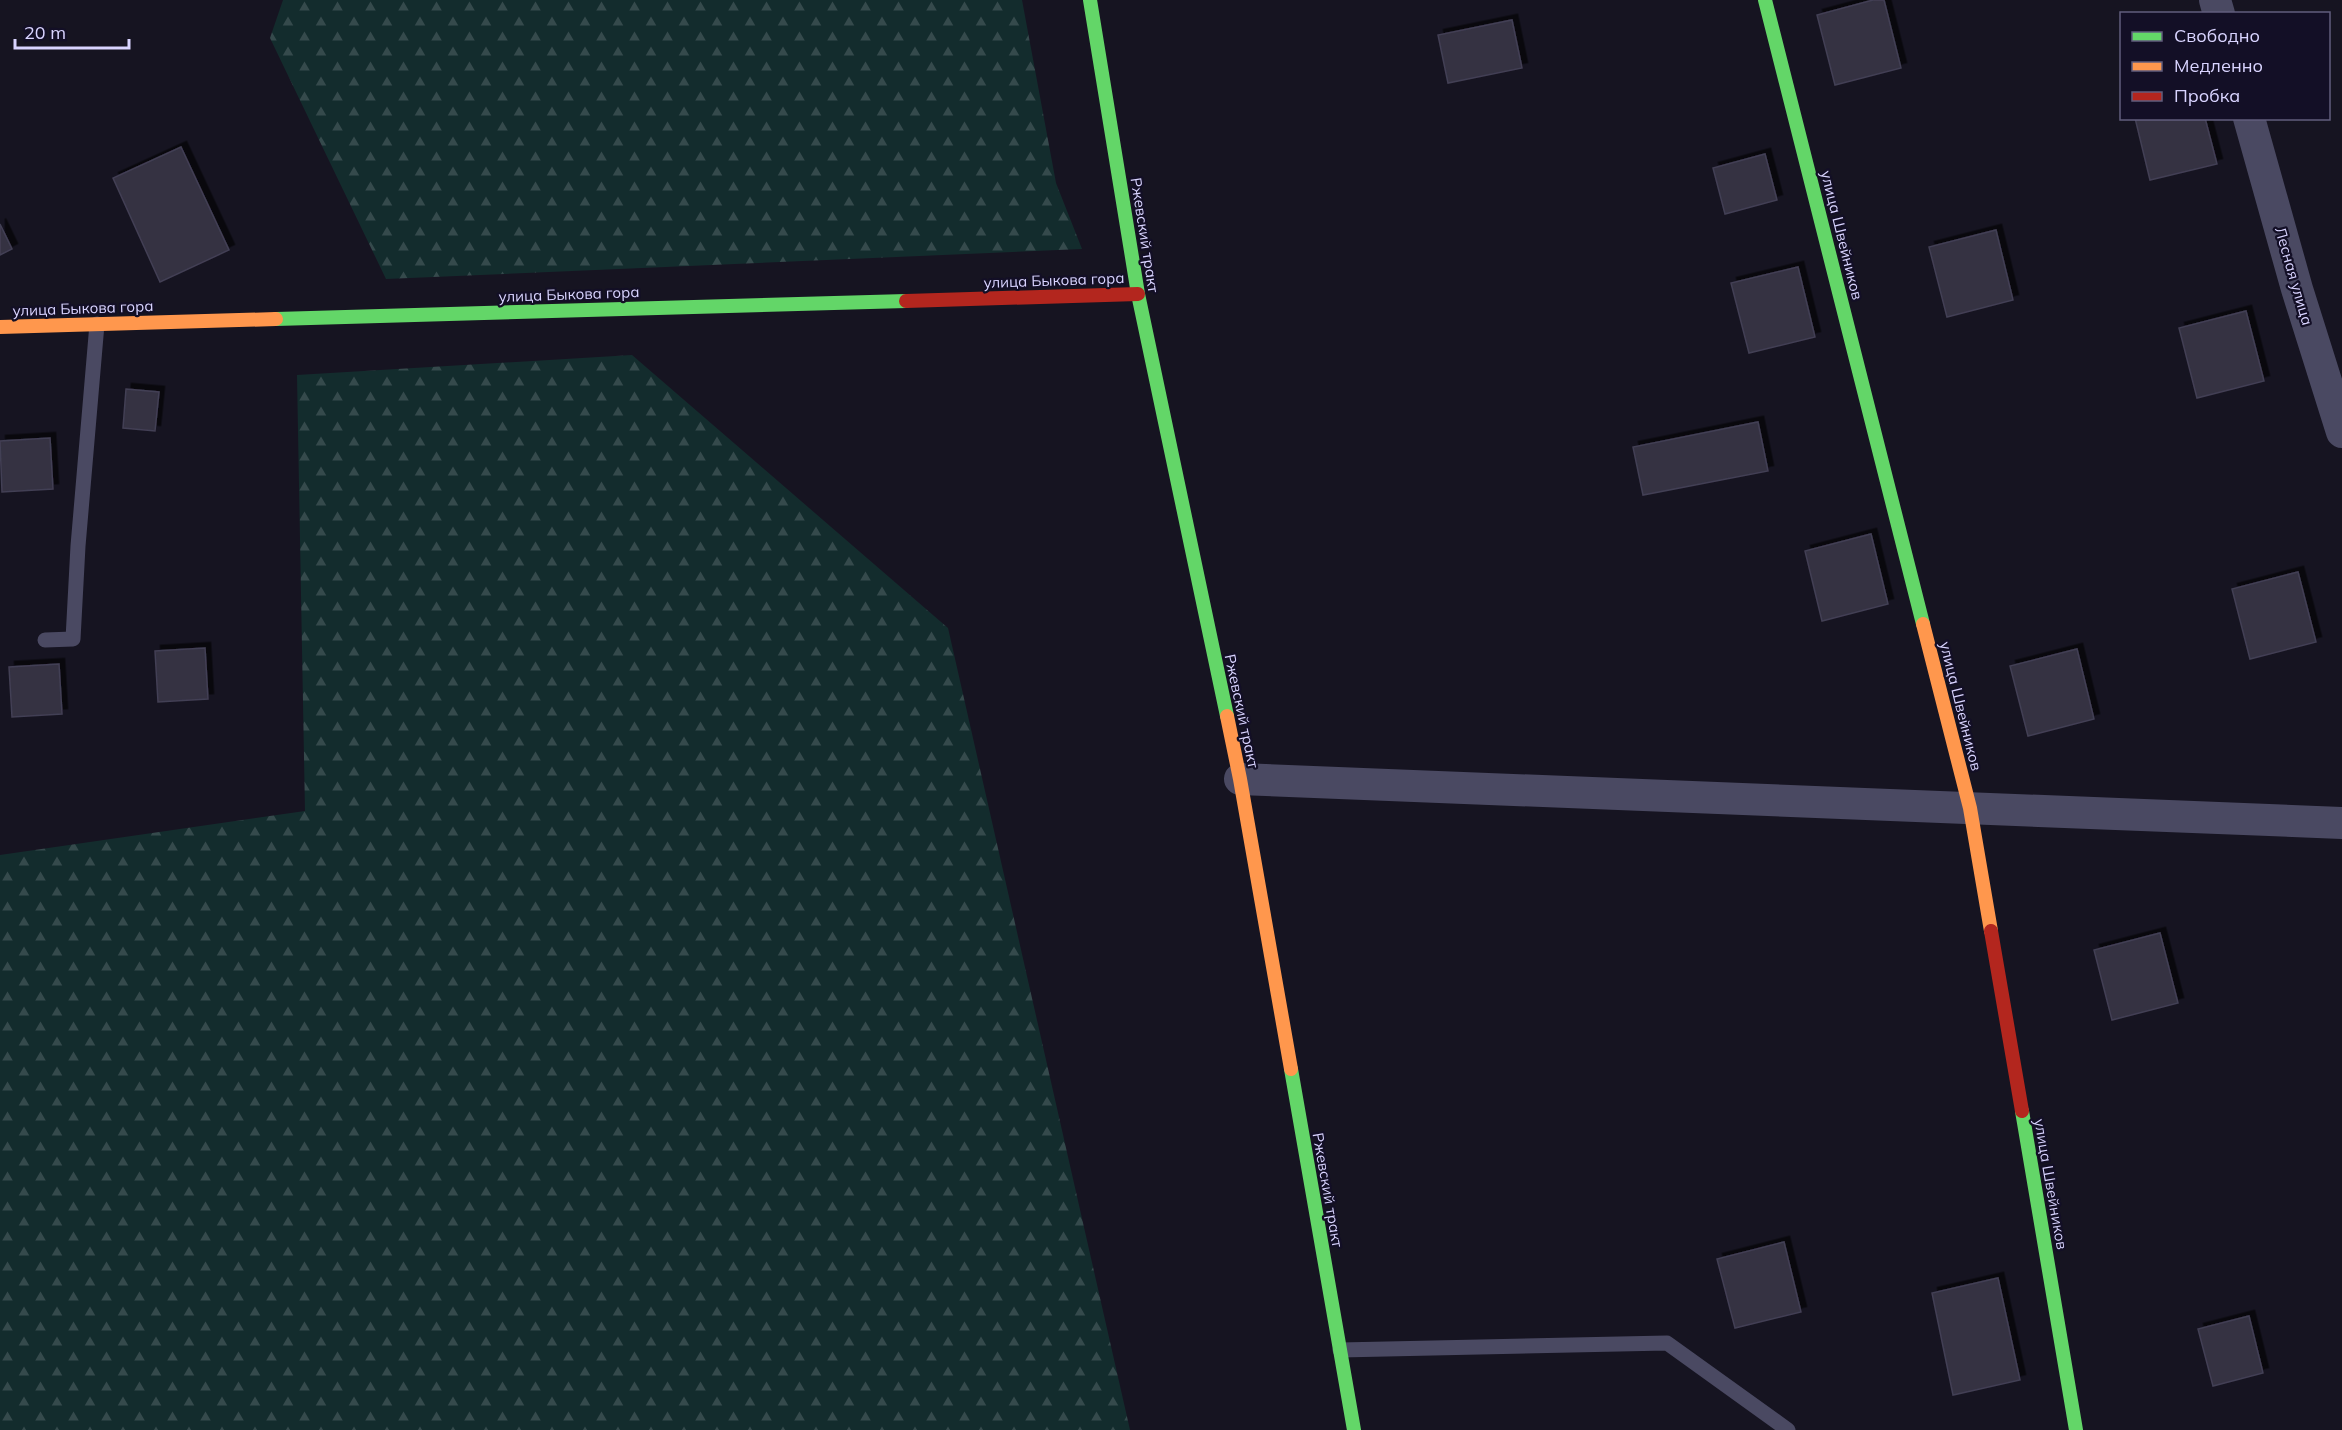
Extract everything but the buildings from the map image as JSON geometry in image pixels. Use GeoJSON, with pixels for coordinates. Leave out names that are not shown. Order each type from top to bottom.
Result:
{"type":"FeatureCollection","features":[{"type":"Feature","properties":{"kind":"street","name":"Ржевский тракт"},"geometry":{"type":"LineString","coordinates":[[1090,0],[1138,294],[1240,780],[1353,1430]]}},
{"type":"Feature","properties":{"kind":"street","name":"улица Швейников"},"geometry":{"type":"LineString","coordinates":[[1765,0],[1970,808],[2076,1430]]}},
{"type":"Feature","properties":{"kind":"street","name":"Лесная улица"},"geometry":{"type":"LineString","coordinates":[[2250,120],[2297,289],[2342,432]]}},
{"type":"Feature","properties":{"kind":"street","name":"улица Быкова гора"},"geometry":{"type":"LineString","coordinates":[[0,327],[1138,294]]}},
{"type":"Feature","properties":{"kind":"street"},"geometry":{"type":"LineString","coordinates":[[1240,780],[2342,823]]}},
{"type":"Feature","properties":{"kind":"lane"},"geometry":{"type":"LineString","coordinates":[[45,640],[73,639],[78,546],[97,324]]}},
{"type":"Feature","properties":{"kind":"lane"},"geometry":{"type":"LineString","coordinates":[[1340,1350],[1667,1343],[1788,1430]]}},
{"type":"Feature","properties":{"kind":"green space"},"geometry":{"type":"Polygon","coordinates":[[[283,0],[1022,0],[1056,183],[1082,249],[386,279],[270,38],[283,0]]]}},
{"type":"Feature","properties":{"kind":"green space"},"geometry":{"type":"Polygon","coordinates":[[[632,355],[948,628],[1130,1430],[0,1430],[0,855],[305,811],[297,375],[632,355]]]}},
{"type":"Feature","properties":{"kind":"traffic: fast"},"geometry":{"type":"LineString","coordinates":[[1090,0],[1138,294],[1227,716]]}},
{"type":"Feature","properties":{"kind":"traffic: fast"},"geometry":{"type":"LineString","coordinates":[[1765,0],[1923,624]]}},
{"type":"Feature","properties":{"kind":"traffic: fast"},"geometry":{"type":"LineString","coordinates":[[276,319],[906,301]]}},
{"type":"Feature","properties":{"kind":"traffic: fast"},"geometry":{"type":"LineString","coordinates":[[1291,1069],[1354,1430]]}},
{"type":"Feature","properties":{"kind":"traffic: fast"},"geometry":{"type":"LineString","coordinates":[[2022,1111],[2076,1430]]}},
{"type":"Feature","properties":{"kind":"traffic: slow"},"geometry":{"type":"LineString","coordinates":[[0,327],[276,319]]}},
{"type":"Feature","properties":{"kind":"traffic: slow"},"geometry":{"type":"LineString","coordinates":[[1923,624],[1970,808],[1991,931]]}},
{"type":"Feature","properties":{"kind":"traffic: slow"},"geometry":{"type":"LineString","coordinates":[[1227,716],[1291,1069]]}},
{"type":"Feature","properties":{"kind":"traffic: jam"},"geometry":{"type":"LineString","coordinates":[[906,301],[1138,294]]}},
{"type":"Feature","properties":{"kind":"traffic: jam"},"geometry":{"type":"LineString","coordinates":[[1991,931],[2022,1111]]}}]}
